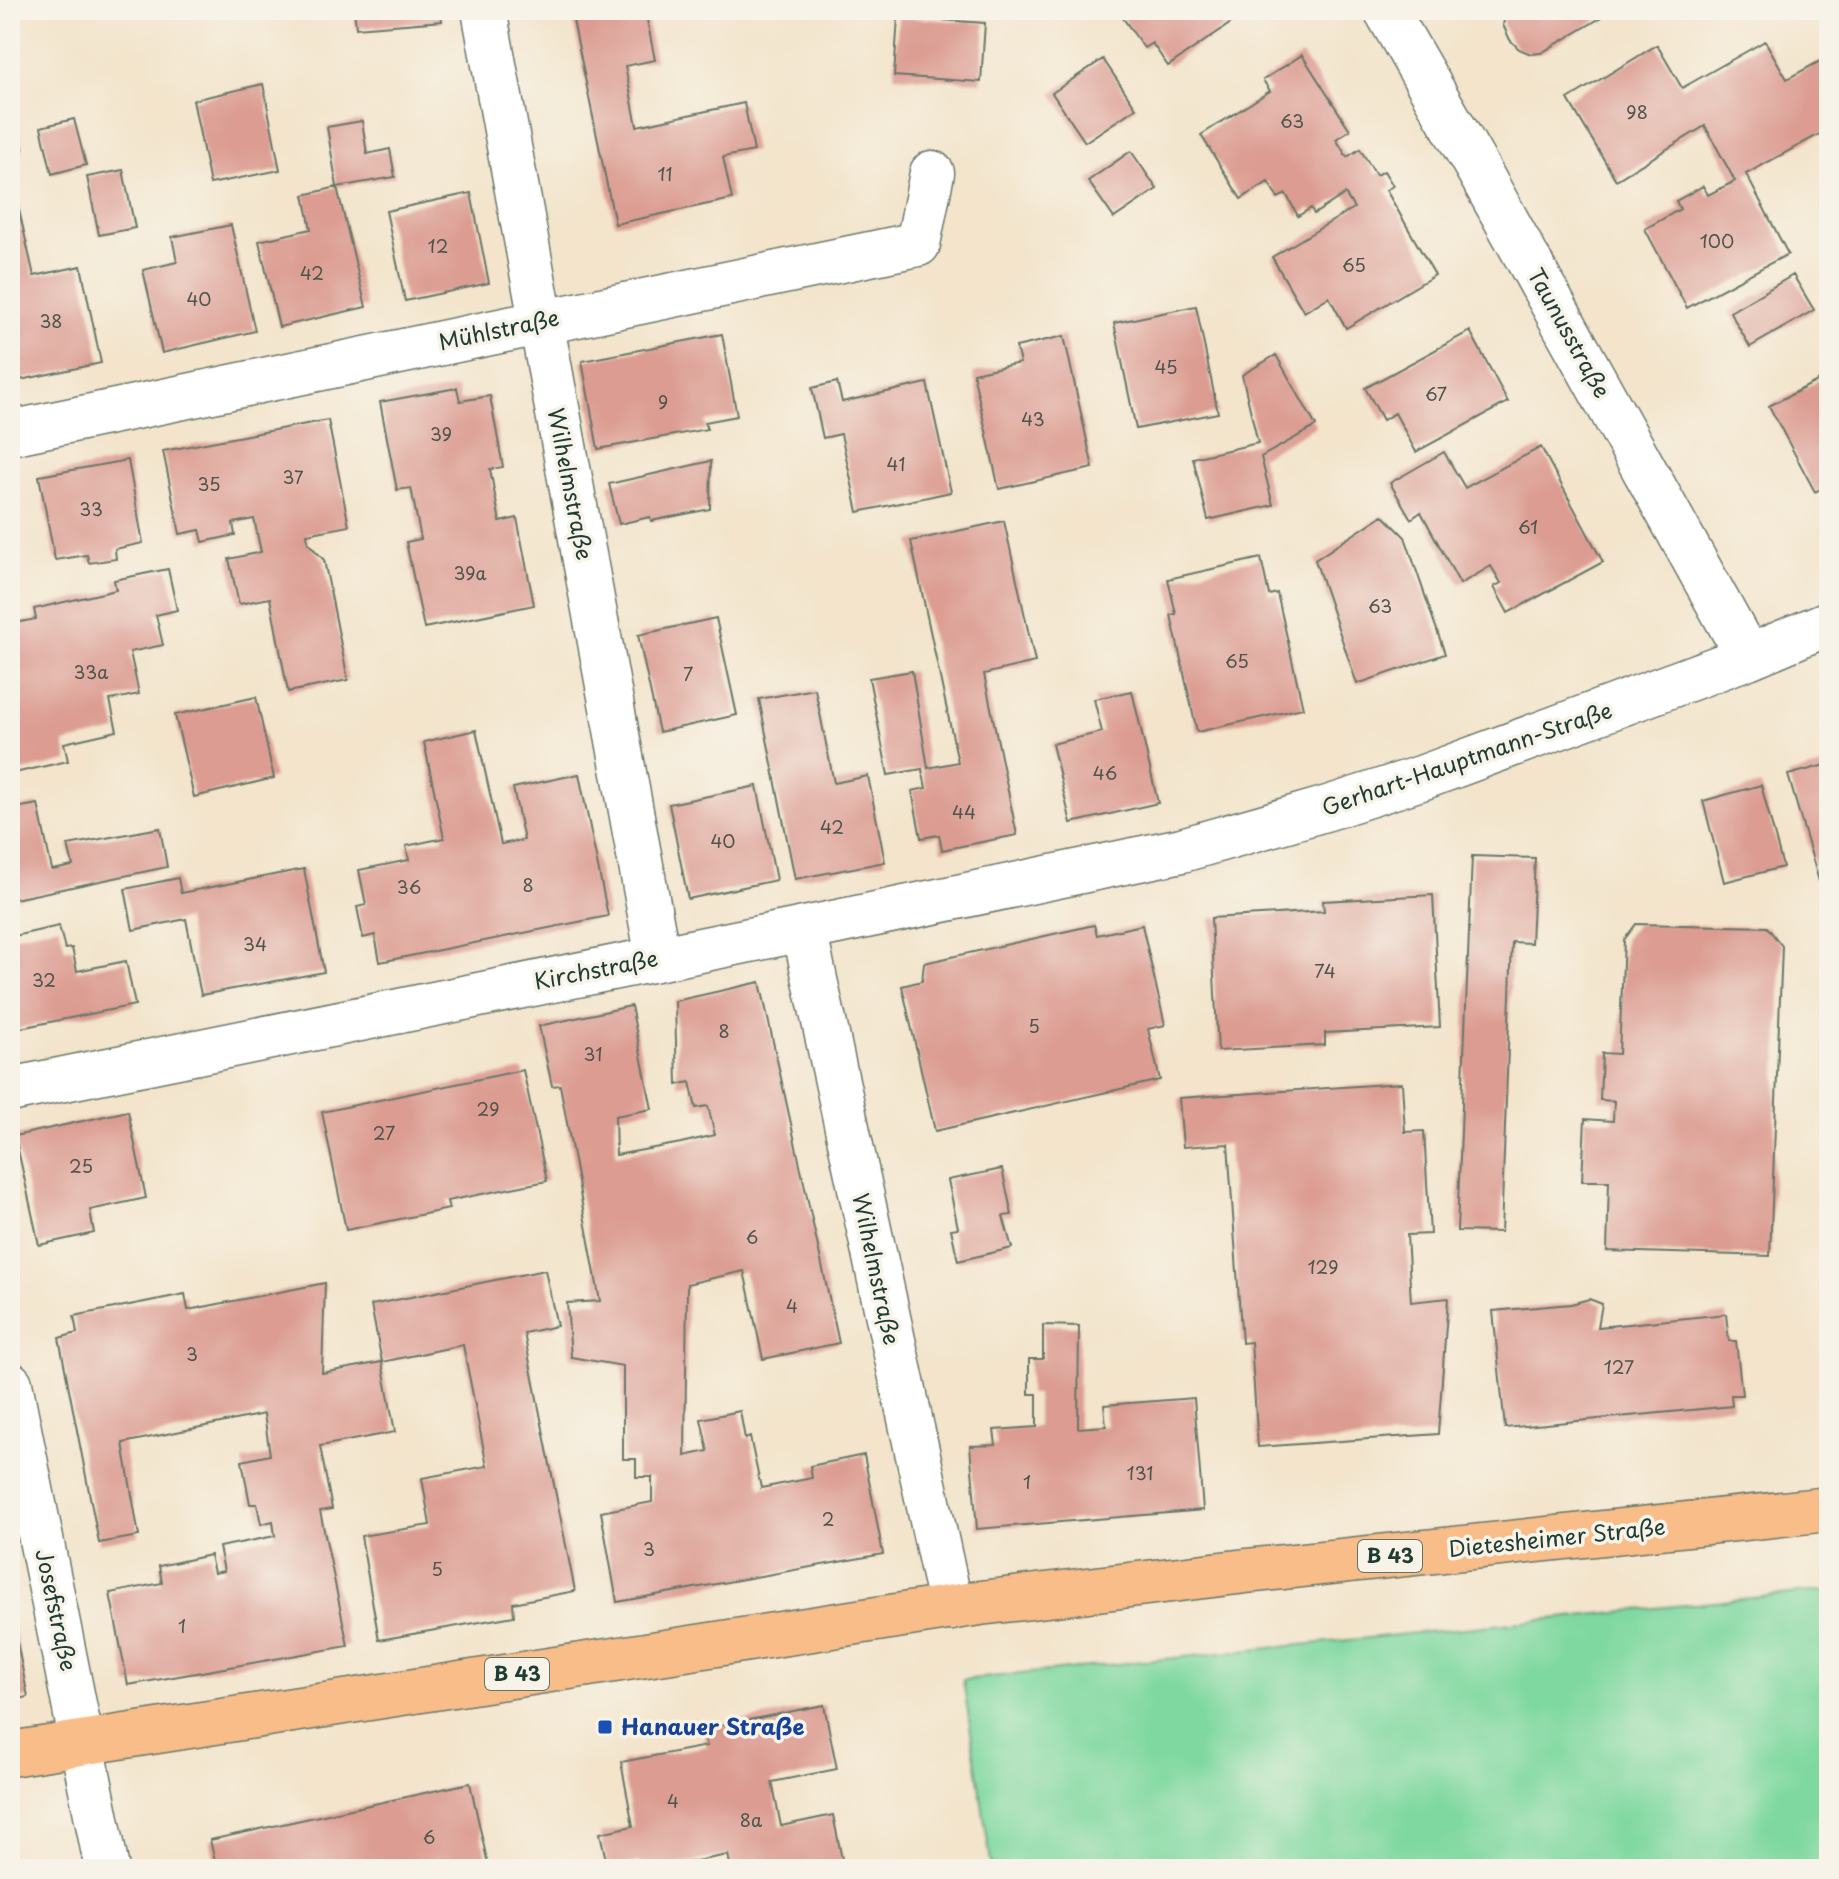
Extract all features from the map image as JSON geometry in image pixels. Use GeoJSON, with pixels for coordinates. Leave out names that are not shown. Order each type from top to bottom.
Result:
{"type":"FeatureCollection","features":[{"type":"Feature","properties":{"kind":"main road","name":"Dietesheimer Straße"},"geometry":{"type":"LineString","coordinates":[[951,1608],[1262,1569],[1829,1509]]}},
{"type":"Feature","properties":{"kind":"main road","name":"B 43"},"geometry":{"type":"LineString","coordinates":[[10,1754],[951,1608]]}},
{"type":"Feature","properties":{"kind":"street","name":"Wilhelmstraße"},"geometry":{"type":"LineString","coordinates":[[484,10],[658,958]]}},
{"type":"Feature","properties":{"kind":"street","name":"Taunusstraße"},"geometry":{"type":"LineString","coordinates":[[1386,10],[1487,184],[1748,657]]}},
{"type":"Feature","properties":{"kind":"street","name":"Mühlstraße"},"geometry":{"type":"LineString","coordinates":[[10,433],[918,244],[932,173]]}},
{"type":"Feature","properties":{"kind":"street","name":"Gerhart-Hauptmann-Straße"},"geometry":{"type":"LineString","coordinates":[[1182,850],[1424,777],[1748,657],[1829,623]]}},
{"type":"Feature","properties":{"kind":"street","name":"Gerhart-Hauptmann-Straße"},"geometry":{"type":"LineString","coordinates":[[1748,657],[1829,637]]}},
{"type":"Feature","properties":{"kind":"street","name":"Kirchstraße"},"geometry":{"type":"LineString","coordinates":[[10,1090],[1182,850]]}},
{"type":"Feature","properties":{"kind":"street","name":"Wilhelmstraße"},"geometry":{"type":"LineString","coordinates":[[804,929],[951,1608]]}},
{"type":"Feature","properties":{"kind":"street","name":"Josefstraße"},"geometry":{"type":"LineString","coordinates":[[10,1384],[107,1869]]}},
{"type":"Feature","properties":{"kind":"green space"},"geometry":{"type":"Polygon","coordinates":[[[1829,1590],[1829,1869],[992,1869],[963,1680],[1829,1590]]]}},
{"type":"Feature","properties":{"kind":"building"},"geometry":{"type":"Polygon","coordinates":[[[354,10],[440,10],[442,21],[356,28],[354,10]]]}},
{"type":"Feature","properties":{"kind":"building"},"geometry":{"type":"Polygon","coordinates":[[[571,10],[645,10],[655,60],[625,66],[637,126],[744,103],[754,151],[723,157],[732,199],[615,224],[571,10]]]}},
{"type":"Feature","properties":{"kind":"building"},"geometry":{"type":"Polygon","coordinates":[[[1131,10],[1250,10],[1168,66],[1152,43],[1144,48],[1123,18],[1131,10]]]}},
{"type":"Feature","properties":{"kind":"building"},"geometry":{"type":"Polygon","coordinates":[[[1506,10],[1614,10],[1541,53],[1531,54],[1519,49],[1510,40],[1503,25],[1506,10]]]}},
{"type":"Feature","properties":{"kind":"building"},"geometry":{"type":"Polygon","coordinates":[[[898,17],[985,23],[981,82],[894,76],[898,17]]]}},
{"type":"Feature","properties":{"kind":"building"},"geometry":{"type":"Polygon","coordinates":[[[1765,41],[1787,79],[1820,61],[1829,76],[1829,129],[1746,174],[1788,254],[1687,308],[1645,229],[1680,209],[1676,201],[1703,186],[1708,195],[1735,181],[1705,126],[1616,180],[1568,99],[1657,45],[1682,88],[1765,41]]]}},
{"type":"Feature","properties":{"kind":"building"},"geometry":{"type":"Polygon","coordinates":[[[1302,55],[1350,130],[1336,139],[1347,157],[1360,149],[1376,175],[1384,171],[1393,186],[1386,190],[1435,275],[1346,328],[1329,297],[1304,312],[1272,257],[1354,208],[1345,194],[1314,214],[1311,208],[1298,216],[1286,194],[1278,198],[1268,182],[1241,199],[1201,135],[1270,91],[1263,80],[1302,55]]]}},
{"type":"Feature","properties":{"kind":"building"},"geometry":{"type":"Polygon","coordinates":[[[1103,59],[1136,108],[1085,142],[1052,93],[1103,59]]]}},
{"type":"Feature","properties":{"kind":"building"},"geometry":{"type":"Polygon","coordinates":[[[263,84],[280,170],[210,184],[193,100],[263,84]]]}},
{"type":"Feature","properties":{"kind":"building"},"geometry":{"type":"Polygon","coordinates":[[[10,95],[23,149],[10,152],[10,95]]]}},
{"type":"Feature","properties":{"kind":"building"},"geometry":{"type":"Polygon","coordinates":[[[74,119],[86,165],[52,174],[41,127],[74,119]]]}},
{"type":"Feature","properties":{"kind":"building"},"geometry":{"type":"Polygon","coordinates":[[[362,121],[367,154],[390,149],[395,177],[337,187],[327,127],[362,121]]]}},
{"type":"Feature","properties":{"kind":"building"},"geometry":{"type":"Polygon","coordinates":[[[1131,151],[1157,189],[1114,218],[1088,181],[1131,151]]]}},
{"type":"Feature","properties":{"kind":"building"},"geometry":{"type":"Polygon","coordinates":[[[123,170],[135,228],[99,235],[87,177],[123,170]]]}},
{"type":"Feature","properties":{"kind":"building"},"geometry":{"type":"Polygon","coordinates":[[[337,187],[366,307],[279,327],[259,241],[311,229],[304,195],[337,187]]]}},
{"type":"Feature","properties":{"kind":"building"},"geometry":{"type":"Polygon","coordinates":[[[471,193],[489,283],[405,301],[386,211],[471,193]]]}},
{"type":"Feature","properties":{"kind":"building"},"geometry":{"type":"Polygon","coordinates":[[[18,206],[34,276],[81,266],[101,363],[11,382],[10,208],[18,206]]]}},
{"type":"Feature","properties":{"kind":"building"},"geometry":{"type":"Polygon","coordinates":[[[231,225],[255,331],[162,353],[143,270],[177,262],[172,237],[231,225]]]}},
{"type":"Feature","properties":{"kind":"building"},"geometry":{"type":"Polygon","coordinates":[[[1793,275],[1814,310],[1750,347],[1730,312],[1793,275]]]}},
{"type":"Feature","properties":{"kind":"building"},"geometry":{"type":"Polygon","coordinates":[[[1196,306],[1218,413],[1136,429],[1114,323],[1196,306]]]}},
{"type":"Feature","properties":{"kind":"building"},"geometry":{"type":"Polygon","coordinates":[[[1470,331],[1508,402],[1416,452],[1395,413],[1383,420],[1365,388],[1470,331]]]}},
{"type":"Feature","properties":{"kind":"building"},"geometry":{"type":"Polygon","coordinates":[[[722,334],[737,416],[705,422],[707,429],[598,449],[582,361],[722,334]]]}},
{"type":"Feature","properties":{"kind":"building"},"geometry":{"type":"Polygon","coordinates":[[[1064,336],[1093,468],[999,489],[973,373],[1020,363],[1016,347],[1064,336]]]}},
{"type":"Feature","properties":{"kind":"building"},"geometry":{"type":"Polygon","coordinates":[[[1276,355],[1316,426],[1261,457],[1273,505],[1208,520],[1193,458],[1258,443],[1242,375],[1276,355]]]}},
{"type":"Feature","properties":{"kind":"building"},"geometry":{"type":"Polygon","coordinates":[[[1829,375],[1829,485],[1815,492],[1769,406],[1829,375]]]}},
{"type":"Feature","properties":{"kind":"building"},"geometry":{"type":"Polygon","coordinates":[[[837,382],[842,402],[927,383],[951,492],[858,512],[841,434],[823,438],[812,388],[837,382]]]}},
{"type":"Feature","properties":{"kind":"building"},"geometry":{"type":"Polygon","coordinates":[[[457,388],[460,401],[490,396],[503,467],[490,469],[500,522],[517,518],[534,605],[424,628],[406,542],[421,539],[411,488],[397,490],[380,402],[457,388]]]}},
{"type":"Feature","properties":{"kind":"building"},"geometry":{"type":"Polygon","coordinates":[[[328,420],[349,526],[307,534],[308,543],[324,560],[348,680],[288,692],[270,598],[239,604],[229,559],[261,552],[254,519],[233,523],[235,535],[203,542],[200,530],[180,534],[163,451],[328,420]]]}},
{"type":"Feature","properties":{"kind":"building"},"geometry":{"type":"Polygon","coordinates":[[[1541,447],[1603,562],[1508,613],[1494,587],[1501,583],[1491,566],[1460,584],[1421,512],[1411,519],[1390,483],[1444,452],[1465,488],[1541,447]]]}},
{"type":"Feature","properties":{"kind":"building"},"geometry":{"type":"Polygon","coordinates":[[[128,460],[143,543],[115,549],[116,559],[89,563],[87,555],[55,560],[39,476],[128,460]]]}},
{"type":"Feature","properties":{"kind":"building"},"geometry":{"type":"Polygon","coordinates":[[[711,461],[710,509],[619,524],[609,484],[711,461]]]}},
{"type":"Feature","properties":{"kind":"building"},"geometry":{"type":"Polygon","coordinates":[[[1383,515],[1405,537],[1445,654],[1357,684],[1315,560],[1383,515]]]}},
{"type":"Feature","properties":{"kind":"building"},"geometry":{"type":"Polygon","coordinates":[[[1004,521],[1035,662],[984,674],[1017,835],[942,850],[939,835],[921,838],[912,791],[926,788],[922,769],[888,775],[869,678],[912,671],[928,768],[958,762],[911,541],[1004,521]]]}},
{"type":"Feature","properties":{"kind":"building"},"geometry":{"type":"Polygon","coordinates":[[[1261,558],[1269,595],[1277,593],[1303,708],[1197,732],[1171,615],[1176,614],[1168,579],[1261,558]]]}},
{"type":"Feature","properties":{"kind":"building"},"geometry":{"type":"Polygon","coordinates":[[[168,569],[177,610],[156,615],[163,645],[130,652],[139,694],[110,700],[117,731],[64,743],[68,761],[10,774],[10,624],[36,619],[34,609],[116,590],[114,580],[168,569]]]}},
{"type":"Feature","properties":{"kind":"building"},"geometry":{"type":"Polygon","coordinates":[[[716,618],[737,715],[659,732],[638,635],[716,618]]]}},
{"type":"Feature","properties":{"kind":"building"},"geometry":{"type":"Polygon","coordinates":[[[815,689],[834,783],[868,776],[885,862],[795,879],[759,699],[815,689]]]}},
{"type":"Feature","properties":{"kind":"building"},"geometry":{"type":"Polygon","coordinates":[[[1132,691],[1158,803],[1071,823],[1052,744],[1102,732],[1094,699],[1132,691]]]}},
{"type":"Feature","properties":{"kind":"building"},"geometry":{"type":"Polygon","coordinates":[[[256,697],[274,778],[194,797],[175,715],[256,697]]]}},
{"type":"Feature","properties":{"kind":"building"},"geometry":{"type":"Polygon","coordinates":[[[476,730],[501,844],[524,840],[513,788],[579,774],[608,916],[380,962],[375,935],[363,938],[357,907],[366,905],[359,870],[409,860],[406,846],[444,838],[424,742],[476,730]]]}},
{"type":"Feature","properties":{"kind":"building"},"geometry":{"type":"Polygon","coordinates":[[[1829,764],[1829,879],[1819,881],[1788,775],[1829,764]]]}},
{"type":"Feature","properties":{"kind":"building"},"geometry":{"type":"Polygon","coordinates":[[[1761,785],[1783,867],[1724,882],[1703,801],[1761,785]]]}},
{"type":"Feature","properties":{"kind":"building"},"geometry":{"type":"Polygon","coordinates":[[[757,786],[776,880],[688,899],[669,804],[757,786]]]}},
{"type":"Feature","properties":{"kind":"building"},"geometry":{"type":"Polygon","coordinates":[[[38,804],[52,870],[73,866],[68,845],[160,828],[167,867],[10,900],[10,809],[38,804]]]}},
{"type":"Feature","properties":{"kind":"building"},"geometry":{"type":"Polygon","coordinates":[[[1472,856],[1535,858],[1531,943],[1512,942],[1501,1232],[1457,1231],[1472,856]]]}},
{"type":"Feature","properties":{"kind":"building"},"geometry":{"type":"Polygon","coordinates":[[[304,869],[324,972],[201,995],[186,919],[133,930],[125,889],[178,878],[181,893],[304,869]]]}},
{"type":"Feature","properties":{"kind":"building"},"geometry":{"type":"Polygon","coordinates":[[[1433,895],[1440,1027],[1325,1033],[1325,1045],[1218,1051],[1211,918],[1324,911],[1323,901],[1433,895]]]}},
{"type":"Feature","properties":{"kind":"building"},"geometry":{"type":"Polygon","coordinates":[[[1636,924],[1767,927],[1782,946],[1770,1256],[1607,1251],[1609,1181],[1582,1181],[1585,1119],[1613,1121],[1614,1101],[1600,1100],[1602,1053],[1619,1054],[1624,940],[1636,924]]]}},
{"type":"Feature","properties":{"kind":"building"},"geometry":{"type":"Polygon","coordinates":[[[1094,925],[1097,935],[1142,925],[1165,1025],[1148,1029],[1160,1080],[935,1131],[902,986],[922,981],[924,963],[1094,925]]]}},
{"type":"Feature","properties":{"kind":"building"},"geometry":{"type":"Polygon","coordinates":[[[59,926],[65,949],[72,948],[77,971],[126,961],[135,1005],[10,1030],[10,937],[59,926]]]}},
{"type":"Feature","properties":{"kind":"building"},"geometry":{"type":"Polygon","coordinates":[[[760,982],[839,1343],[763,1359],[744,1271],[687,1284],[685,1456],[708,1451],[701,1419],[740,1411],[745,1439],[750,1437],[761,1488],[812,1478],[810,1466],[864,1455],[883,1554],[617,1602],[601,1512],[652,1502],[652,1477],[636,1477],[636,1459],[623,1459],[623,1366],[571,1357],[567,1303],[600,1301],[560,1085],[552,1086],[539,1026],[631,1006],[652,1109],[615,1116],[616,1155],[681,1143],[715,1135],[708,1106],[696,1108],[690,1082],[677,1085],[675,1001],[760,982]]]}},
{"type":"Feature","properties":{"kind":"building"},"geometry":{"type":"Polygon","coordinates":[[[523,1070],[547,1181],[447,1201],[449,1209],[346,1230],[322,1112],[523,1070]]]}},
{"type":"Feature","properties":{"kind":"building"},"geometry":{"type":"Polygon","coordinates":[[[1402,1083],[1405,1132],[1424,1131],[1430,1234],[1407,1235],[1411,1302],[1448,1298],[1438,1434],[1258,1447],[1251,1342],[1242,1343],[1228,1144],[1183,1147],[1179,1098],[1402,1083]]]}},
{"type":"Feature","properties":{"kind":"building"},"geometry":{"type":"Polygon","coordinates":[[[128,1111],[146,1198],[90,1210],[94,1233],[39,1245],[15,1136],[128,1111]]]}},
{"type":"Feature","properties":{"kind":"building"},"geometry":{"type":"Polygon","coordinates":[[[1002,1169],[1012,1215],[1003,1216],[1012,1248],[958,1261],[951,1229],[958,1228],[948,1180],[1002,1169]]]}},
{"type":"Feature","properties":{"kind":"building"},"geometry":{"type":"Polygon","coordinates":[[[545,1270],[557,1326],[524,1333],[575,1591],[513,1603],[514,1616],[379,1640],[361,1536],[430,1525],[422,1478],[487,1466],[463,1345],[382,1362],[371,1305],[545,1270]]]}},
{"type":"Feature","properties":{"kind":"building"},"geometry":{"type":"Polygon","coordinates":[[[325,1283],[322,1373],[382,1362],[395,1432],[320,1446],[332,1509],[320,1511],[348,1646],[128,1685],[110,1593],[162,1583],[159,1566],[210,1555],[214,1573],[224,1571],[219,1547],[275,1536],[273,1521],[261,1524],[257,1504],[250,1504],[242,1461],[270,1455],[264,1414],[123,1443],[139,1536],[99,1543],[59,1338],[77,1333],[74,1316],[185,1294],[188,1310],[325,1283]]]}},
{"type":"Feature","properties":{"kind":"building"},"geometry":{"type":"Polygon","coordinates":[[[1589,1299],[1602,1304],[1598,1327],[1726,1314],[1729,1341],[1736,1341],[1742,1395],[1731,1395],[1732,1406],[1505,1428],[1493,1311],[1571,1304],[1589,1299]]]}},
{"type":"Feature","properties":{"kind":"building"},"geometry":{"type":"Polygon","coordinates":[[[1043,1325],[1079,1326],[1078,1428],[1106,1426],[1104,1405],[1194,1398],[1203,1510],[977,1529],[970,1446],[996,1445],[994,1430],[1037,1427],[1037,1394],[1029,1394],[1029,1359],[1043,1359],[1043,1325]]]}},
{"type":"Feature","properties":{"kind":"building"},"geometry":{"type":"Polygon","coordinates":[[[10,1607],[28,1697],[10,1701],[10,1607]]]}},
{"type":"Feature","properties":{"kind":"building"},"geometry":{"type":"Polygon","coordinates":[[[824,1705],[837,1769],[772,1782],[781,1826],[833,1815],[844,1869],[731,1869],[728,1855],[655,1869],[641,1869],[639,1862],[608,1869],[600,1833],[633,1826],[621,1762],[707,1746],[703,1729],[824,1705]]]}},
{"type":"Feature","properties":{"kind":"building"},"geometry":{"type":"Polygon","coordinates":[[[470,1783],[489,1869],[217,1869],[210,1840],[470,1783]]]}},
{"type":"Feature","properties":{"kind":"place","name":"Hanauer Straße"},"geometry":{"type":"Point","coordinates":[605,1727]}}]}
